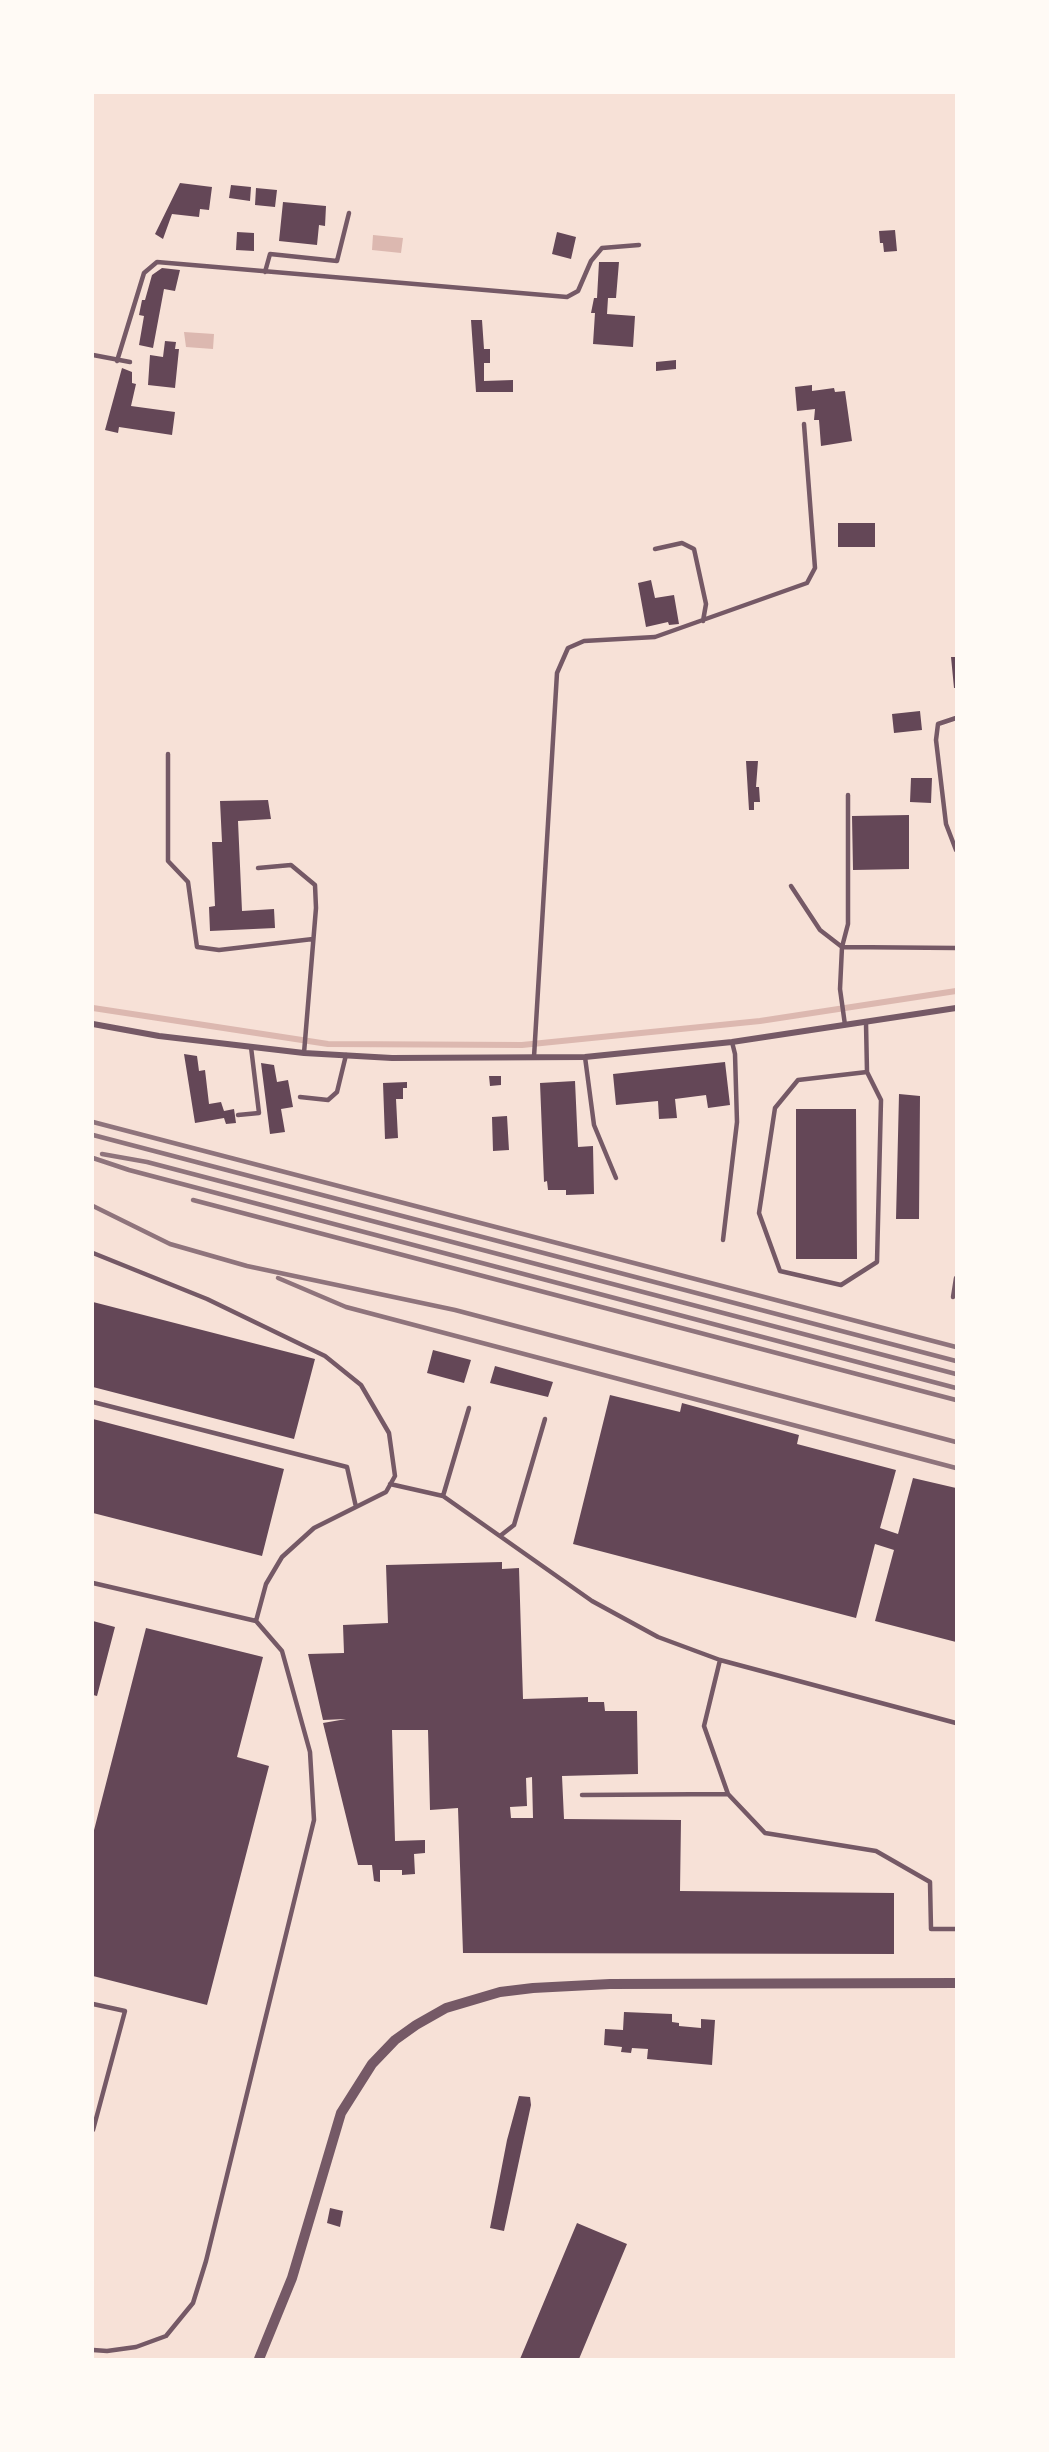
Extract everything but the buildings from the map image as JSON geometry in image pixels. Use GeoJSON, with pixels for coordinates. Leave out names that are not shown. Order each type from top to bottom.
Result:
{"type":"FeatureCollection","features":[{"type":"Feature","properties":{"kind":"street"},"geometry":{"type":"LineString","coordinates":[[93,1024],[159,1036],[303,1053],[392,1058],[585,1057],[732,1042],[956,1008]]}},
{"type":"Feature","properties":{"kind":"street"},"geometry":{"type":"LineString","coordinates":[[259,2359],[292,2278],[340,2113],[372,2064],[395,2040],[426,2019],[447,2008],[500,1992],[544,1987],[610,1984],[956,1983]]}},
{"type":"Feature","properties":{"kind":"lane"},"geometry":{"type":"LineString","coordinates":[[265,272],[270,254],[337,261],[349,213]]}},
{"type":"Feature","properties":{"kind":"lane"},"geometry":{"type":"LineString","coordinates":[[117,361],[144,273],[157,262],[567,297],[578,291],[591,261],[602,248],[639,244]]}},
{"type":"Feature","properties":{"kind":"lane"},"geometry":{"type":"LineString","coordinates":[[93,355],[130,362]]}},
{"type":"Feature","properties":{"kind":"lane"},"geometry":{"type":"LineString","coordinates":[[534,1057],[557,673],[568,648],[584,640],[655,637],[807,583],[815,568],[804,424]]}},
{"type":"Feature","properties":{"kind":"lane"},"geometry":{"type":"LineString","coordinates":[[655,549],[682,543],[694,549],[706,604],[703,621]]}},
{"type":"Feature","properties":{"kind":"lane"},"geometry":{"type":"LineString","coordinates":[[956,718],[938,724],[936,740],[946,824],[956,850]]}},
{"type":"Feature","properties":{"kind":"lane"},"geometry":{"type":"LineString","coordinates":[[168,754],[168,861],[188,882],[197,947],[219,950],[313,939]]}},
{"type":"Feature","properties":{"kind":"lane"},"geometry":{"type":"LineString","coordinates":[[845,1026],[840,989],[842,947],[848,924],[848,795]]}},
{"type":"Feature","properties":{"kind":"lane"},"geometry":{"type":"LineString","coordinates":[[258,868],[291,866],[315,885],[313,939],[303,1053]]}},
{"type":"Feature","properties":{"kind":"lane"},"geometry":{"type":"LineString","coordinates":[[791,886],[820,930],[842,947],[956,948]]}},
{"type":"Feature","properties":{"kind":"lane"},"geometry":{"type":"LineString","coordinates":[[866,1023],[867,1072],[881,1100],[877,1262],[841,1285],[780,1271],[759,1213],[775,1108],[798,1080],[867,1072]]}},
{"type":"Feature","properties":{"kind":"lane"},"geometry":{"type":"LineString","coordinates":[[723,1240],[737,1122],[735,1054],[732,1042]]}},
{"type":"Feature","properties":{"kind":"lane"},"geometry":{"type":"LineString","coordinates":[[238,1115],[259,1113],[251,1047]]}},
{"type":"Feature","properties":{"kind":"lane"},"geometry":{"type":"LineString","coordinates":[[300,1098],[328,1100],[337,1092],[346,1055]]}},
{"type":"Feature","properties":{"kind":"lane"},"geometry":{"type":"LineString","coordinates":[[585,1057],[594,1125],[616,1178]]}},
{"type":"Feature","properties":{"kind":"lane"},"geometry":{"type":"LineString","coordinates":[[93,1253],[207,1299],[325,1356],[361,1385],[389,1433],[395,1476],[386,1492],[314,1528],[282,1557],[266,1584],[256,1621]]}},
{"type":"Feature","properties":{"kind":"lane"},"geometry":{"type":"LineString","coordinates":[[953,1297],[956,1278]]}},
{"type":"Feature","properties":{"kind":"lane"},"geometry":{"type":"LineString","coordinates":[[93,1402],[347,1467],[356,1507]]}},
{"type":"Feature","properties":{"kind":"lane"},"geometry":{"type":"LineString","coordinates":[[443,1496],[469,1408]]}},
{"type":"Feature","properties":{"kind":"lane"},"geometry":{"type":"LineString","coordinates":[[501,1536],[514,1525],[545,1419]]}},
{"type":"Feature","properties":{"kind":"lane"},"geometry":{"type":"LineString","coordinates":[[390,1484],[443,1496],[501,1536],[531,1561],[592,1601],[658,1637],[720,1660],[956,1723]]}},
{"type":"Feature","properties":{"kind":"lane"},"geometry":{"type":"LineString","coordinates":[[93,1583],[256,1621],[282,1651],[310,1752],[314,1820],[206,2261],[193,2302],[166,2336],[136,2348],[107,2352],[93,2349]]}},
{"type":"Feature","properties":{"kind":"lane"},"geometry":{"type":"LineString","coordinates":[[720,1660],[704,1726],[728,1794],[765,1833],[876,1851],[930,1882],[931,1929],[956,1929]]}},
{"type":"Feature","properties":{"kind":"lane"},"geometry":{"type":"LineString","coordinates":[[582,1795],[728,1794]]}},
{"type":"Feature","properties":{"kind":"lane"},"geometry":{"type":"LineString","coordinates":[[93,2004],[125,2011],[93,2130]]}},
{"type":"Feature","properties":{"kind":"shaded area"},"geometry":{"type":"Polygon","coordinates":[[[373,235],[403,238],[401,253],[372,250],[373,235]]]}},
{"type":"Feature","properties":{"kind":"shaded area"},"geometry":{"type":"Polygon","coordinates":[[[184,332],[214,334],[213,349],[186,347],[184,332]]]}},
{"type":"Feature","properties":{"kind":"waterway"},"geometry":{"type":"LineString","coordinates":[[93,1008],[328,1044],[522,1045],[760,1021],[956,991]]}},
{"type":"Feature","properties":{"kind":"railway"},"geometry":{"type":"LineString","coordinates":[[93,1122],[956,1347]]}},
{"type":"Feature","properties":{"kind":"railway"},"geometry":{"type":"LineString","coordinates":[[93,1135],[956,1361]]}},
{"type":"Feature","properties":{"kind":"railway"},"geometry":{"type":"LineString","coordinates":[[102,1154],[147,1162],[956,1374]]}},
{"type":"Feature","properties":{"kind":"railway"},"geometry":{"type":"LineString","coordinates":[[93,1158],[129,1170],[956,1388]]}},
{"type":"Feature","properties":{"kind":"railway"},"geometry":{"type":"LineString","coordinates":[[193,1200],[956,1400]]}},
{"type":"Feature","properties":{"kind":"railway"},"geometry":{"type":"LineString","coordinates":[[93,1206],[170,1244],[247,1266],[455,1310],[956,1442]]}},
{"type":"Feature","properties":{"kind":"railway"},"geometry":{"type":"LineString","coordinates":[[278,1278],[346,1307],[956,1468]]}}]}
